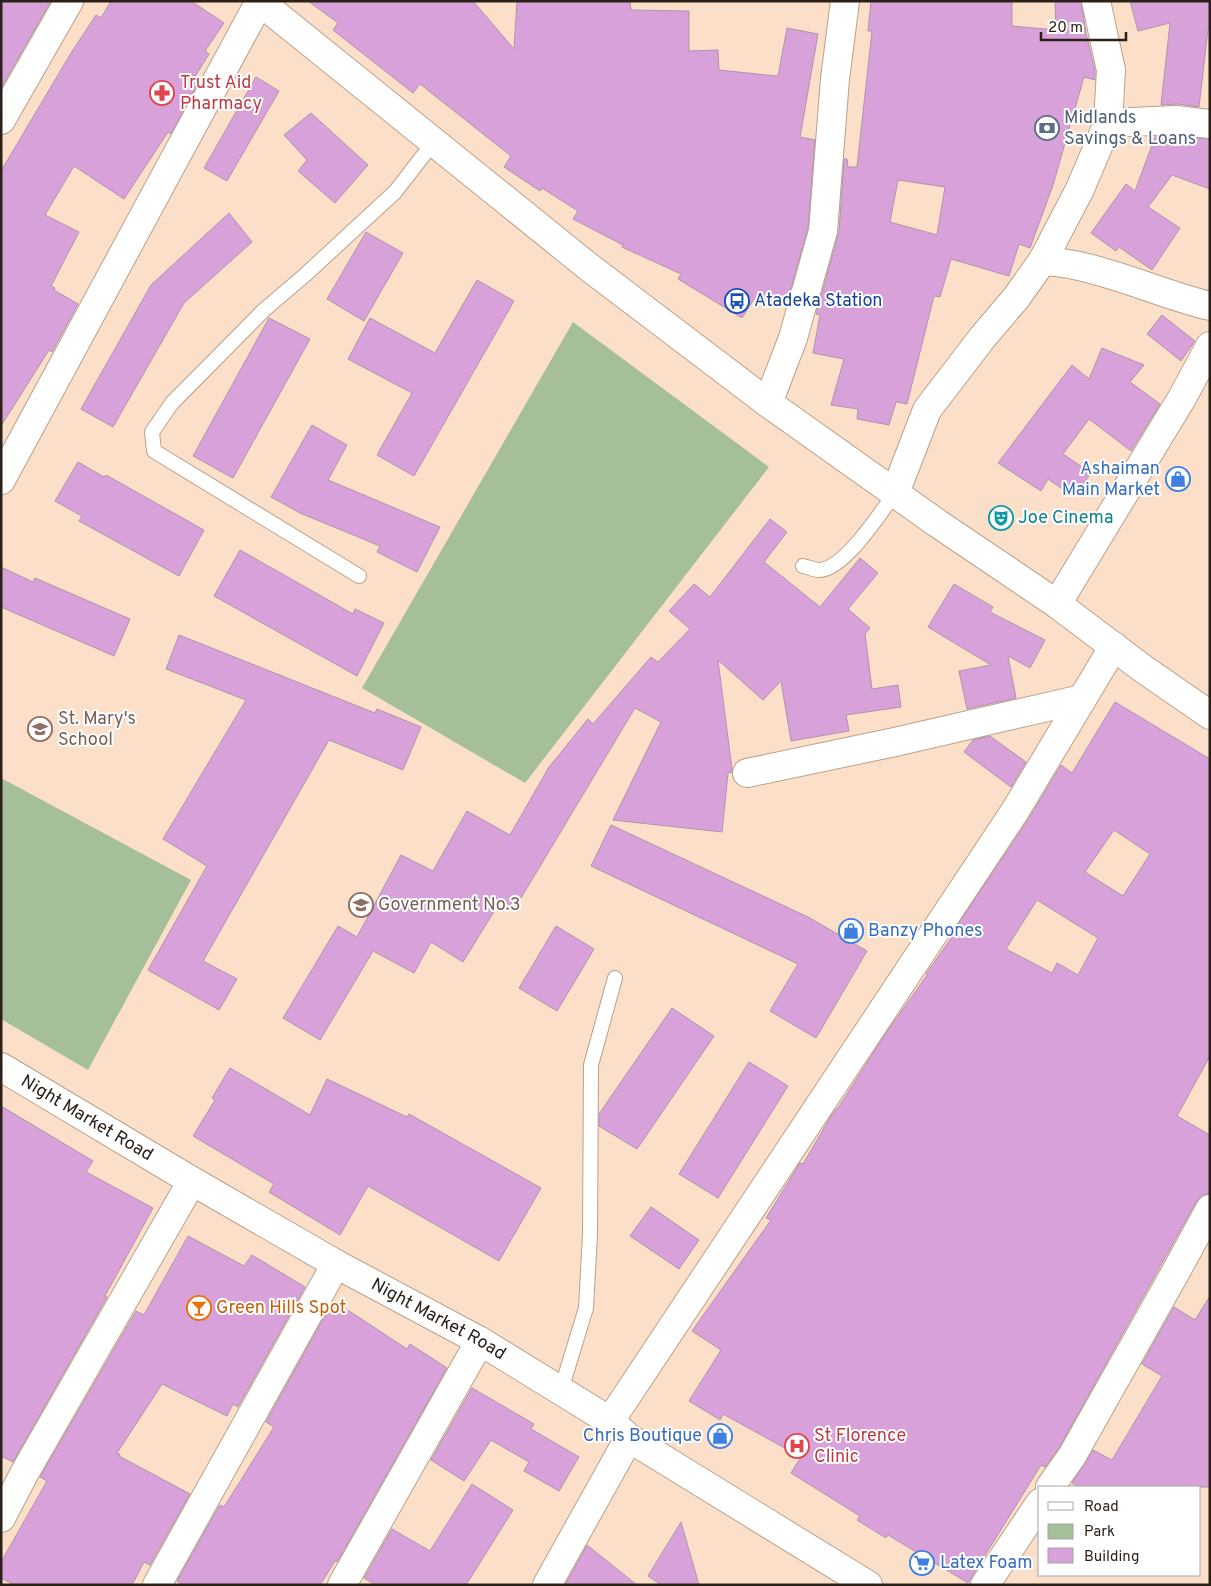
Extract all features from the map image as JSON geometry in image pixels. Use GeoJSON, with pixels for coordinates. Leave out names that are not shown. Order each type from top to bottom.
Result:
{"type":"FeatureCollection","features":[{"type":"Feature","properties":{"kind":"street"},"geometry":{"type":"LineString","coordinates":[[1,120],[70,1]]}},
{"type":"Feature","properties":{"kind":"street"},"geometry":{"type":"LineString","coordinates":[[1,480],[259,1],[590,268],[768,404],[1056,604],[1142,668],[1210,715]]}},
{"type":"Feature","properties":{"kind":"street"},"geometry":{"type":"LineString","coordinates":[[768,404],[793,338],[823,231],[834,79],[845,1]]}},
{"type":"Feature","properties":{"kind":"street"},"geometry":{"type":"LineString","coordinates":[[895,493],[927,410],[1016,298],[1043,260],[1080,189],[1108,123],[1111,70],[1096,1]]}},
{"type":"Feature","properties":{"kind":"street"},"geometry":{"type":"LineString","coordinates":[[1108,123],[1176,120],[1210,124]]}},
{"type":"Feature","properties":{"kind":"street"},"geometry":{"type":"LineString","coordinates":[[1043,260],[1105,273],[1210,306]]}},
{"type":"Feature","properties":{"kind":"street"},"geometry":{"type":"LineString","coordinates":[[1056,604],[1182,398],[1210,346]]}},
{"type":"Feature","properties":{"kind":"street"},"geometry":{"type":"LineString","coordinates":[[547,1585],[619,1430],[1015,811],[1114,646]]}},
{"type":"Feature","properties":{"kind":"street"},"geometry":{"type":"LineString","coordinates":[[747,773],[895,742],[1082,699]]}},
{"type":"Feature","properties":{"kind":"street","name":"Night Market Road"},"geometry":{"type":"LineString","coordinates":[[1,1067],[336,1264],[480,1341],[561,1390],[619,1430],[868,1585]]}},
{"type":"Feature","properties":{"kind":"street"},"geometry":{"type":"LineString","coordinates":[[1,1518],[25,1472],[192,1181]]}},
{"type":"Feature","properties":{"kind":"street"},"geometry":{"type":"LineString","coordinates":[[1051,1486],[1072,1456],[1210,1209]]}},
{"type":"Feature","properties":{"kind":"street"},"geometry":{"type":"LineString","coordinates":[[157,1585],[336,1264]]}},
{"type":"Feature","properties":{"kind":"street"},"geometry":{"type":"LineString","coordinates":[[342,1585],[480,1341]]}},
{"type":"Feature","properties":{"kind":"street"},"geometry":{"type":"LineString","coordinates":[[985,1585],[1038,1506]]}},
{"type":"Feature","properties":{"kind":"lane"},"geometry":{"type":"LineString","coordinates":[[359,576],[154,451],[152,432],[172,403],[264,310],[395,192],[433,143]]}},
{"type":"Feature","properties":{"kind":"lane"},"geometry":{"type":"LineString","coordinates":[[803,566],[819,570],[833,565],[856,546],[895,493]]}},
{"type":"Feature","properties":{"kind":"lane"},"geometry":{"type":"LineString","coordinates":[[561,1390],[586,1308],[590,1234],[591,1065],[615,978]]}},
{"type":"Feature","properties":{"kind":"green space"},"geometry":{"type":"Polygon","coordinates":[[[573,322],[769,467],[525,783],[362,688],[573,322]]]}},
{"type":"Feature","properties":{"kind":"green space"},"geometry":{"type":"Polygon","coordinates":[[[1,778],[191,880],[88,1070],[1,1019],[1,778]]]}},
{"type":"Feature","properties":{"kind":"building"},"geometry":{"type":"Polygon","coordinates":[[[1,1],[51,1],[1,88],[1,1]]]}},
{"type":"Feature","properties":{"kind":"building"},"geometry":{"type":"Polygon","coordinates":[[[111,1],[191,1],[224,23],[205,51],[209,54],[194,78],[199,81],[171,134],[168,132],[124,199],[74,166],[45,215],[79,232],[51,286],[55,288],[54,290],[78,304],[52,352],[49,350],[1,426],[1,171],[71,53],[96,15],[101,18],[111,1]]]}},
{"type":"Feature","properties":{"kind":"building"},"geometry":{"type":"Polygon","coordinates":[[[308,1],[473,1],[514,49],[517,1],[630,1],[631,10],[689,11],[689,51],[718,50],[719,70],[776,76],[778,76],[787,28],[818,34],[800,137],[815,140],[808,228],[786,306],[754,299],[742,318],[678,279],[681,274],[622,247],[623,245],[573,219],[578,211],[542,188],[540,191],[504,167],[511,156],[420,84],[413,93],[333,30],[338,23],[308,1]]]}},
{"type":"Feature","properties":{"kind":"building"},"geometry":{"type":"Polygon","coordinates":[[[871,1],[1012,1],[1012,26],[1056,30],[1055,1],[1081,1],[1095,71],[1095,80],[1084,77],[1053,185],[1030,248],[1019,244],[1009,276],[951,259],[940,297],[934,296],[907,404],[896,402],[889,425],[857,419],[858,409],[831,405],[844,359],[813,353],[820,315],[816,314],[839,232],[844,159],[847,159],[848,167],[857,167],[872,31],[868,31],[871,1]],[[898,180],[890,222],[937,235],[945,187],[898,180]]]}},
{"type":"Feature","properties":{"kind":"building"},"geometry":{"type":"Polygon","coordinates":[[[1130,1],[1210,1],[1210,28],[1208,29],[1199,107],[1178,104],[1161,105],[1170,23],[1138,31],[1130,1]]]}},
{"type":"Feature","properties":{"kind":"building"},"geometry":{"type":"Polygon","coordinates":[[[256,77],[279,91],[227,181],[204,168],[256,77]]]}},
{"type":"Feature","properties":{"kind":"building"},"geometry":{"type":"Polygon","coordinates":[[[311,113],[368,165],[335,203],[298,171],[307,160],[284,135],[311,113]]]}},
{"type":"Feature","properties":{"kind":"building"},"geometry":{"type":"Polygon","coordinates":[[[1175,136],[1210,139],[1210,189],[1172,175],[1148,207],[1180,228],[1152,270],[1119,247],[1116,251],[1091,233],[1126,184],[1135,191],[1155,137],[1175,136]]]}},
{"type":"Feature","properties":{"kind":"building"},"geometry":{"type":"Polygon","coordinates":[[[229,213],[252,242],[184,303],[113,427],[81,409],[151,285],[229,213]]]}},
{"type":"Feature","properties":{"kind":"building"},"geometry":{"type":"Polygon","coordinates":[[[366,232],[403,253],[364,321],[327,299],[366,232]]]}},
{"type":"Feature","properties":{"kind":"building"},"geometry":{"type":"Polygon","coordinates":[[[477,280],[514,301],[414,476],[377,455],[412,393],[348,359],[370,318],[435,353],[477,280]]]}},
{"type":"Feature","properties":{"kind":"building"},"geometry":{"type":"Polygon","coordinates":[[[1162,315],[1195,341],[1181,361],[1147,334],[1162,315]]]}},
{"type":"Feature","properties":{"kind":"building"},"geometry":{"type":"Polygon","coordinates":[[[269,318],[310,339],[233,478],[193,456],[269,318]]]}},
{"type":"Feature","properties":{"kind":"building"},"geometry":{"type":"Polygon","coordinates":[[[1102,348],[1144,365],[1130,382],[1160,404],[1131,451],[1089,419],[1063,454],[1091,473],[1074,497],[1048,479],[1041,491],[998,463],[1072,365],[1089,379],[1102,348]]]}},
{"type":"Feature","properties":{"kind":"building"},"geometry":{"type":"Polygon","coordinates":[[[312,425],[347,445],[328,480],[440,527],[417,572],[377,552],[380,546],[300,513],[271,497],[312,425]]]}},
{"type":"Feature","properties":{"kind":"building"},"geometry":{"type":"Polygon","coordinates":[[[78,462],[104,477],[106,475],[204,530],[179,576],[79,521],[82,516],[55,501],[78,462]]]}},
{"type":"Feature","properties":{"kind":"building"},"geometry":{"type":"Polygon","coordinates":[[[770,519],[787,532],[764,562],[820,607],[860,558],[878,573],[848,609],[870,628],[865,634],[872,689],[898,685],[901,707],[846,715],[849,731],[791,741],[781,681],[763,700],[718,660],[732,769],[732,772],[728,773],[722,832],[613,820],[661,722],[635,708],[515,908],[501,900],[463,962],[431,942],[414,973],[373,951],[320,1040],[283,1018],[338,926],[357,937],[401,855],[433,871],[467,811],[510,835],[549,767],[588,719],[593,724],[651,657],[658,662],[690,629],[669,611],[694,584],[710,597],[770,519]]]}},
{"type":"Feature","properties":{"kind":"building"},"geometry":{"type":"Polygon","coordinates":[[[240,550],[353,614],[355,609],[384,623],[357,676],[214,596],[240,550]]]}},
{"type":"Feature","properties":{"kind":"building"},"geometry":{"type":"Polygon","coordinates":[[[1,567],[33,582],[35,578],[130,619],[114,656],[1,607],[1,567]]]}},
{"type":"Feature","properties":{"kind":"building"},"geometry":{"type":"Polygon","coordinates":[[[954,584],[993,607],[990,612],[1045,640],[1030,668],[1008,656],[1016,698],[967,709],[959,671],[991,665],[928,627],[954,584]]]}},
{"type":"Feature","properties":{"kind":"building"},"geometry":{"type":"Polygon","coordinates":[[[179,635],[375,713],[377,709],[421,727],[403,770],[329,740],[203,961],[237,979],[219,1010],[148,970],[207,866],[163,839],[246,700],[166,669],[179,635]]]}},
{"type":"Feature","properties":{"kind":"building"},"geometry":{"type":"Polygon","coordinates":[[[1115,702],[1210,759],[1210,1056],[1177,1116],[1210,1135],[1210,1193],[1202,1195],[1196,1202],[1059,1448],[1045,1467],[1041,1465],[968,1583],[888,1535],[886,1538],[857,1520],[860,1516],[791,1473],[801,1457],[723,1414],[720,1420],[689,1401],[721,1350],[692,1331],[771,1220],[766,1218],[800,1163],[803,1164],[831,1116],[954,934],[952,933],[1028,820],[1061,765],[1072,773],[1115,702]],[[1114,830],[1085,872],[1123,896],[1150,854],[1114,830]],[[1037,900],[1006,949],[1052,973],[1057,963],[1078,975],[1098,938],[1037,900]]]}},
{"type":"Feature","properties":{"kind":"building"},"geometry":{"type":"Polygon","coordinates":[[[990,736],[1026,762],[1011,787],[964,752],[973,740],[990,736]]]}},
{"type":"Feature","properties":{"kind":"building"},"geometry":{"type":"Polygon","coordinates":[[[611,825],[808,917],[867,951],[816,1038],[770,1011],[798,964],[591,866],[611,825]]]}},
{"type":"Feature","properties":{"kind":"building"},"geometry":{"type":"Polygon","coordinates":[[[556,926],[594,949],[557,1011],[519,988],[556,926]]]}},
{"type":"Feature","properties":{"kind":"building"},"geometry":{"type":"Polygon","coordinates":[[[672,1008],[714,1036],[637,1149],[599,1126],[599,1114],[672,1008]]]}},
{"type":"Feature","properties":{"kind":"building"},"geometry":{"type":"Polygon","coordinates":[[[749,1062],[788,1086],[718,1198],[679,1174],[749,1062]]]}},
{"type":"Feature","properties":{"kind":"building"},"geometry":{"type":"Polygon","coordinates":[[[230,1068],[310,1115],[327,1079],[407,1117],[409,1114],[541,1188],[499,1261],[368,1186],[340,1235],[269,1192],[274,1184],[193,1136],[215,1100],[212,1098],[230,1068]]]}},
{"type":"Feature","properties":{"kind":"building"},"geometry":{"type":"Polygon","coordinates":[[[1,1106],[93,1161],[86,1172],[153,1208],[105,1296],[107,1297],[13,1462],[1,1456],[1,1106]]]}},
{"type":"Feature","properties":{"kind":"building"},"geometry":{"type":"Polygon","coordinates":[[[651,1207],[699,1240],[679,1269],[630,1236],[651,1207]]]}},
{"type":"Feature","properties":{"kind":"building"},"geometry":{"type":"Polygon","coordinates":[[[188,1236],[244,1266],[252,1255],[305,1287],[238,1407],[233,1404],[227,1416],[162,1384],[117,1453],[120,1454],[119,1456],[190,1494],[150,1565],[144,1562],[132,1585],[15,1585],[1,1578],[1,1562],[47,1481],[40,1477],[136,1311],[144,1315],[188,1236]]]}},
{"type":"Feature","properties":{"kind":"building"},"geometry":{"type":"Polygon","coordinates":[[[1210,1296],[1210,1487],[1078,1486],[1072,1483],[1093,1450],[1112,1460],[1162,1376],[1142,1364],[1174,1307],[1195,1320],[1210,1296]]]}},
{"type":"Feature","properties":{"kind":"building"},"geometry":{"type":"Polygon","coordinates":[[[332,1303],[336,1306],[337,1303],[407,1349],[410,1344],[447,1368],[337,1562],[335,1561],[320,1585],[183,1585],[177,1581],[218,1508],[220,1505],[224,1507],[274,1427],[266,1422],[332,1303]]]}},
{"type":"Feature","properties":{"kind":"building"},"geometry":{"type":"Polygon","coordinates":[[[472,1388],[534,1424],[531,1429],[579,1457],[559,1491],[524,1471],[529,1462],[491,1440],[464,1481],[431,1460],[472,1388]]]}},
{"type":"Feature","properties":{"kind":"building"},"geometry":{"type":"Polygon","coordinates":[[[472,1484],[513,1510],[466,1585],[376,1585],[364,1578],[392,1529],[430,1551],[472,1484]]]}},
{"type":"Feature","properties":{"kind":"building"},"geometry":{"type":"Polygon","coordinates":[[[681,1522],[699,1585],[661,1585],[648,1576],[681,1522]]]}},
{"type":"Feature","properties":{"kind":"building"},"geometry":{"type":"Polygon","coordinates":[[[587,1545],[637,1585],[565,1585],[587,1545]]]}},
{"type":"Feature","properties":{"kind":"place","name":"Trust Aid Pharmacy"},"geometry":{"type":"Point","coordinates":[162,93]}},
{"type":"Feature","properties":{"kind":"place","name":"Midlands Savings & Loans"},"geometry":{"type":"Point","coordinates":[1047,128]}},
{"type":"Feature","properties":{"kind":"place","name":"Atadeka Station"},"geometry":{"type":"Point","coordinates":[737,301]}},
{"type":"Feature","properties":{"kind":"place","name":"Ashaiman Main Market"},"geometry":{"type":"Point","coordinates":[1178,479]}},
{"type":"Feature","properties":{"kind":"place","name":"Joe Cinema"},"geometry":{"type":"Point","coordinates":[1001,518]}},
{"type":"Feature","properties":{"kind":"place","name":"St. Mary's School"},"geometry":{"type":"Point","coordinates":[40,729]}},
{"type":"Feature","properties":{"kind":"place","name":"Government No.3"},"geometry":{"type":"Point","coordinates":[361,905]}},
{"type":"Feature","properties":{"kind":"place","name":"Banzy Phones"},"geometry":{"type":"Point","coordinates":[851,931]}},
{"type":"Feature","properties":{"kind":"place","name":"Green Hills Spot"},"geometry":{"type":"Point","coordinates":[199,1308]}},
{"type":"Feature","properties":{"kind":"place","name":"Chris Boutique"},"geometry":{"type":"Point","coordinates":[720,1436]}},
{"type":"Feature","properties":{"kind":"place","name":"St Florence Clinic"},"geometry":{"type":"Point","coordinates":[797,1446]}},
{"type":"Feature","properties":{"kind":"place","name":"Latex Foam"},"geometry":{"type":"Point","coordinates":[922,1563]}}]}
